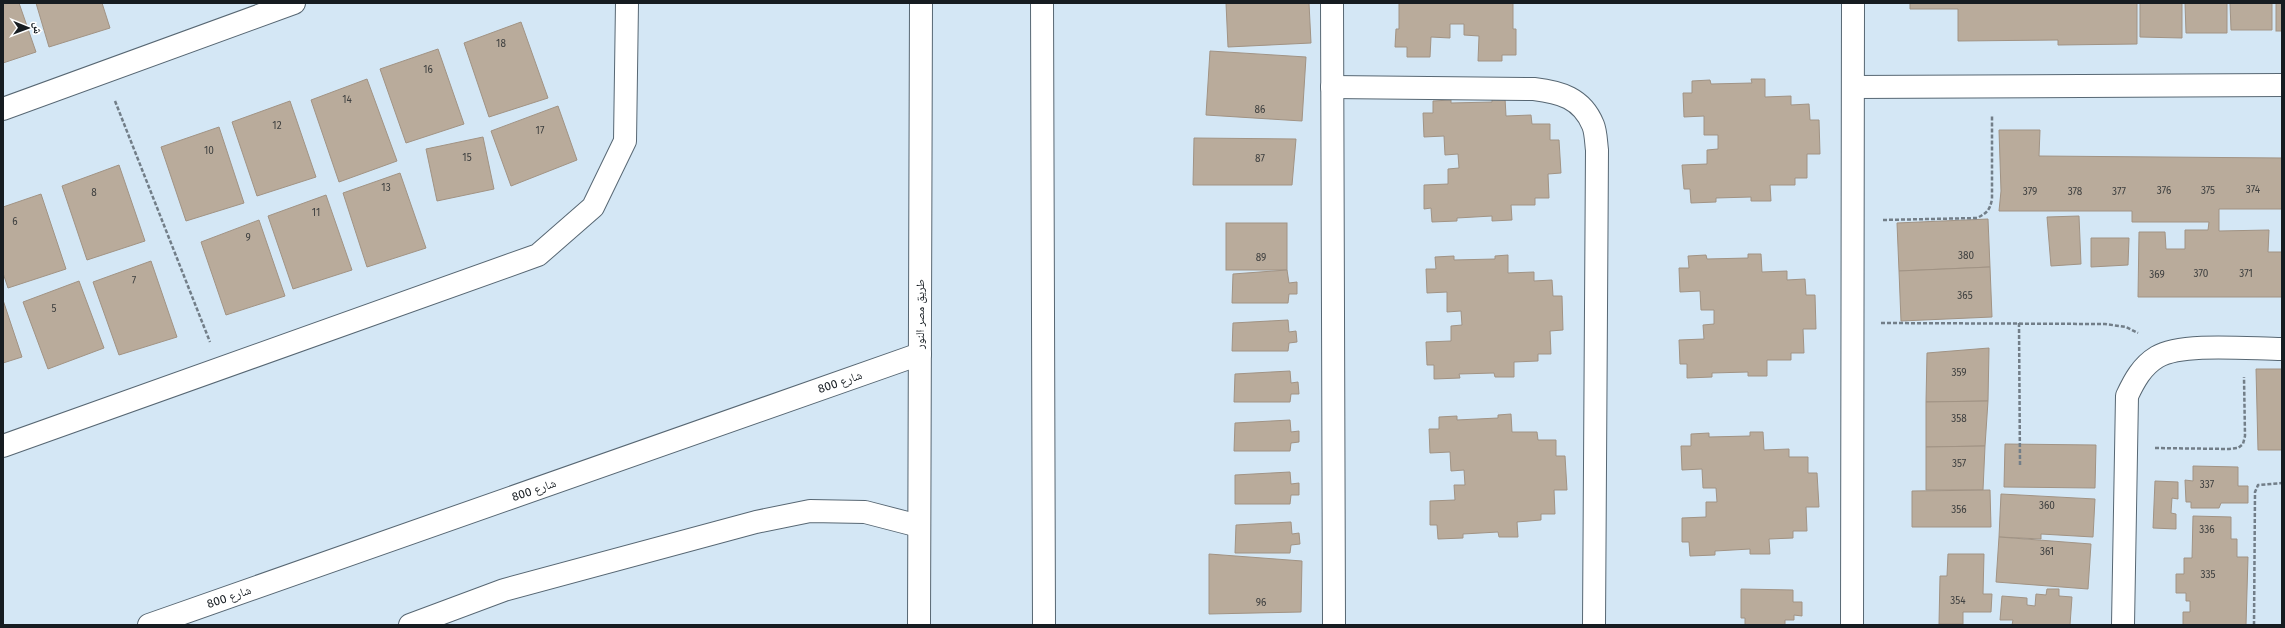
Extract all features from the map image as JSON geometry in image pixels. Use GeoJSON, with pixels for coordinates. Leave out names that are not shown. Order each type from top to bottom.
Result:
{"type":"FeatureCollection","features":[{"type":"Feature","properties":{"kind":"street"},"geometry":{"type":"LineString","coordinates":[[3,109],[294,3]]}},
{"type":"Feature","properties":{"kind":"street"},"geometry":{"type":"LineString","coordinates":[[3,446],[538,255],[593,207],[625,141],[626,3]]}},
{"type":"Feature","properties":{"kind":"street","name":"طريق مصر النور"},"geometry":{"type":"LineString","coordinates":[[919,625],[921,3]]}},
{"type":"Feature","properties":{"kind":"street"},"geometry":{"type":"LineString","coordinates":[[1042,3],[1044,625]]}},
{"type":"Feature","properties":{"kind":"street"},"geometry":{"type":"LineString","coordinates":[[1332,3],[1334,625]]}},
{"type":"Feature","properties":{"kind":"street"},"geometry":{"type":"LineString","coordinates":[[1852,625],[1853,3]]}},
{"type":"Feature","properties":{"kind":"street"},"geometry":{"type":"LineString","coordinates":[[1853,87],[2282,86]]}},
{"type":"Feature","properties":{"kind":"street"},"geometry":{"type":"LineString","coordinates":[[1332,87],[1534,89],[1558,92],[1580,105],[1593,126],[1597,150],[1594,625]]}},
{"type":"Feature","properties":{"kind":"street"},"geometry":{"type":"LineString","coordinates":[[2123,625],[2127,396],[2138,374],[2156,357],[2180,349],[2282,348]]}},
{"type":"Feature","properties":{"kind":"street","name":"شارع 800"},"geometry":{"type":"LineString","coordinates":[[149,625],[920,354]]}},
{"type":"Feature","properties":{"kind":"street"},"geometry":{"type":"LineString","coordinates":[[410,625],[504,590],[756,522],[810,511],[865,512],[919,526]]}},
{"type":"Feature","properties":{"kind":"path"},"geometry":{"type":"LineString","coordinates":[[104,72],[220,368]]}},
{"type":"Feature","properties":{"kind":"path"},"geometry":{"type":"LineString","coordinates":[[1853,221],[1977,218],[1986,214],[1991,208],[1992,199],[1992,87]]}},
{"type":"Feature","properties":{"kind":"path"},"geometry":{"type":"LineString","coordinates":[[1853,323],[2105,324],[2126,327],[2143,336],[2156,357]]}},
{"type":"Feature","properties":{"kind":"path"},"geometry":{"type":"LineString","coordinates":[[2020,323],[2020,466]]}},
{"type":"Feature","properties":{"kind":"path"},"geometry":{"type":"LineString","coordinates":[[2126,448],[2230,449],[2238,448],[2244,444],[2244,349]]}},
{"type":"Feature","properties":{"kind":"path"},"geometry":{"type":"LineString","coordinates":[[2254,625],[2255,492],[2258,485],[2282,483]]}},
{"type":"Feature","properties":{"kind":"building"},"geometry":{"type":"Polygon","coordinates":[[[3,3],[19,3],[36,52],[3,63],[3,3]]]}},
{"type":"Feature","properties":{"kind":"building"},"geometry":{"type":"Polygon","coordinates":[[[36,3],[102,3],[110,28],[49,47],[36,3]]]}},
{"type":"Feature","properties":{"kind":"building"},"geometry":{"type":"Polygon","coordinates":[[[1226,3],[1309,3],[1311,43],[1228,47],[1226,3]]]}},
{"type":"Feature","properties":{"kind":"building"},"geometry":{"type":"Polygon","coordinates":[[[1399,3],[1513,3],[1513,29],[1516,29],[1516,55],[1502,55],[1502,61],[1478,61],[1479,36],[1464,35],[1464,24],[1450,24],[1450,38],[1431,37],[1430,57],[1407,57],[1407,47],[1395,47],[1396,29],[1399,29],[1399,3]]]}},
{"type":"Feature","properties":{"kind":"building"},"geometry":{"type":"Polygon","coordinates":[[[1910,3],[2137,3],[2137,44],[2058,45],[2058,40],[1958,41],[1958,9],[1910,9],[1910,3]]]}},
{"type":"Feature","properties":{"kind":"building"},"geometry":{"type":"Polygon","coordinates":[[[2140,3],[2182,3],[2182,38],[2140,37],[2140,3]]]}},
{"type":"Feature","properties":{"kind":"building"},"geometry":{"type":"Polygon","coordinates":[[[2185,3],[2227,3],[2227,33],[2186,33],[2185,3]]]}},
{"type":"Feature","properties":{"kind":"building"},"geometry":{"type":"Polygon","coordinates":[[[2230,3],[2272,3],[2272,30],[2231,30],[2230,3]]]}},
{"type":"Feature","properties":{"kind":"building"},"geometry":{"type":"Polygon","coordinates":[[[2276,3],[2282,3],[2282,31],[2276,31],[2276,3]]]}},
{"type":"Feature","properties":{"kind":"building"},"geometry":{"type":"Polygon","coordinates":[[[521,22],[548,98],[489,117],[464,43],[521,22]]]}},
{"type":"Feature","properties":{"kind":"building"},"geometry":{"type":"Polygon","coordinates":[[[438,49],[464,124],[406,143],[380,69],[438,49]]]}},
{"type":"Feature","properties":{"kind":"building"},"geometry":{"type":"Polygon","coordinates":[[[1210,51],[1306,57],[1302,121],[1206,115],[1210,51]]]}},
{"type":"Feature","properties":{"kind":"building"},"geometry":{"type":"Polygon","coordinates":[[[367,79],[397,161],[339,182],[311,100],[367,79]]]}},
{"type":"Feature","properties":{"kind":"building"},"geometry":{"type":"Polygon","coordinates":[[[1751,79],[1765,79],[1765,97],[1791,96],[1791,105],[1809,104],[1810,120],[1819,120],[1820,154],[1807,154],[1807,178],[1795,178],[1795,185],[1770,185],[1771,201],[1751,201],[1751,197],[1716,198],[1716,202],[1691,203],[1690,189],[1684,189],[1682,165],[1707,164],[1707,150],[1718,149],[1718,135],[1704,135],[1704,116],[1684,117],[1683,93],[1692,93],[1692,81],[1710,80],[1711,84],[1752,83],[1751,79]]]}},
{"type":"Feature","properties":{"kind":"building"},"geometry":{"type":"Polygon","coordinates":[[[1505,98],[1506,116],[1531,115],[1532,124],[1550,124],[1550,140],[1559,140],[1561,173],[1548,174],[1549,198],[1535,198],[1535,205],[1511,205],[1512,220],[1492,221],[1492,216],[1457,218],[1457,221],[1432,222],[1431,208],[1424,209],[1424,185],[1448,184],[1448,169],[1459,168],[1458,154],[1445,155],[1444,136],[1424,137],[1423,113],[1433,113],[1433,101],[1451,100],[1451,103],[1492,102],[1492,99],[1505,98]]]}},
{"type":"Feature","properties":{"kind":"building"},"geometry":{"type":"Polygon","coordinates":[[[290,101],[316,177],[257,196],[232,122],[290,101]]]}},
{"type":"Feature","properties":{"kind":"building"},"geometry":{"type":"Polygon","coordinates":[[[558,106],[577,160],[511,186],[491,131],[558,106]]]}},
{"type":"Feature","properties":{"kind":"building"},"geometry":{"type":"Polygon","coordinates":[[[219,127],[244,203],[186,221],[161,147],[219,127]]]}},
{"type":"Feature","properties":{"kind":"building"},"geometry":{"type":"Polygon","coordinates":[[[1999,130],[2040,130],[2039,156],[2282,158],[2282,209],[2219,209],[2219,231],[2269,230],[2268,252],[2282,252],[2282,297],[2138,297],[2139,232],[2165,232],[2166,249],[2185,249],[2185,230],[2208,230],[2209,222],[2132,222],[2132,211],[1999,211],[2001,191],[1999,130]]]}},
{"type":"Feature","properties":{"kind":"building"},"geometry":{"type":"Polygon","coordinates":[[[483,137],[494,189],[437,201],[426,149],[483,137]]]}},
{"type":"Feature","properties":{"kind":"building"},"geometry":{"type":"Polygon","coordinates":[[[1194,138],[1296,139],[1292,185],[1193,185],[1194,138]]]}},
{"type":"Feature","properties":{"kind":"building"},"geometry":{"type":"Polygon","coordinates":[[[119,165],[145,241],[87,260],[62,186],[119,165]]]}},
{"type":"Feature","properties":{"kind":"building"},"geometry":{"type":"Polygon","coordinates":[[[400,173],[426,248],[367,267],[343,193],[400,173]]]}},
{"type":"Feature","properties":{"kind":"building"},"geometry":{"type":"Polygon","coordinates":[[[41,194],[66,269],[8,288],[3,273],[3,207],[41,194]]]}},
{"type":"Feature","properties":{"kind":"building"},"geometry":{"type":"Polygon","coordinates":[[[326,195],[352,270],[293,289],[268,216],[326,195]]]}},
{"type":"Feature","properties":{"kind":"building"},"geometry":{"type":"Polygon","coordinates":[[[2079,216],[2081,264],[2051,266],[2047,217],[2079,216]]]}},
{"type":"Feature","properties":{"kind":"building"},"geometry":{"type":"Polygon","coordinates":[[[1988,219],[1990,267],[1899,271],[1897,223],[1988,219]]]}},
{"type":"Feature","properties":{"kind":"building"},"geometry":{"type":"Polygon","coordinates":[[[259,220],[285,296],[226,315],[201,242],[259,220]]]}},
{"type":"Feature","properties":{"kind":"building"},"geometry":{"type":"Polygon","coordinates":[[[1226,223],[1287,223],[1287,270],[1226,270],[1226,223]]]}},
{"type":"Feature","properties":{"kind":"building"},"geometry":{"type":"Polygon","coordinates":[[[2091,238],[2129,238],[2128,265],[2091,267],[2091,238]]]}},
{"type":"Feature","properties":{"kind":"building"},"geometry":{"type":"Polygon","coordinates":[[[1748,254],[1761,254],[1762,272],[1787,271],[1787,280],[1805,279],[1806,295],[1815,295],[1816,329],[1803,329],[1804,353],[1791,353],[1791,360],[1767,360],[1767,376],[1748,376],[1748,372],[1712,373],[1712,377],[1687,378],[1687,364],[1680,364],[1679,340],[1704,339],[1703,325],[1714,324],[1714,310],[1701,310],[1700,291],[1680,292],[1679,268],[1689,268],[1688,256],[1706,255],[1707,259],[1748,258],[1748,254]]]}},
{"type":"Feature","properties":{"kind":"building"},"geometry":{"type":"Polygon","coordinates":[[[1508,255],[1508,273],[1534,272],[1534,281],[1552,280],[1553,296],[1562,296],[1563,330],[1550,331],[1551,354],[1538,354],[1538,361],[1514,362],[1514,377],[1495,377],[1494,373],[1459,374],[1460,378],[1434,379],[1434,365],[1427,365],[1426,342],[1451,341],[1451,326],[1462,325],[1461,311],[1447,312],[1447,292],[1427,293],[1426,269],[1436,269],[1435,257],[1454,256],[1454,260],[1495,259],[1495,256],[1508,255]]]}},
{"type":"Feature","properties":{"kind":"building"},"geometry":{"type":"Polygon","coordinates":[[[151,261],[177,337],[119,355],[93,282],[151,261]]]}},
{"type":"Feature","properties":{"kind":"building"},"geometry":{"type":"Polygon","coordinates":[[[1990,267],[1992,317],[1901,321],[1899,271],[1990,267]]]}},
{"type":"Feature","properties":{"kind":"building"},"geometry":{"type":"Polygon","coordinates":[[[1287,270],[1289,283],[1297,282],[1297,294],[1289,294],[1288,303],[1232,303],[1233,274],[1287,270]]]}},
{"type":"Feature","properties":{"kind":"building"},"geometry":{"type":"Polygon","coordinates":[[[79,281],[104,348],[48,369],[23,302],[79,281]]]}},
{"type":"Feature","properties":{"kind":"building"},"geometry":{"type":"Polygon","coordinates":[[[3,300],[22,357],[3,363],[3,300]]]}},
{"type":"Feature","properties":{"kind":"building"},"geometry":{"type":"Polygon","coordinates":[[[1288,320],[1289,332],[1296,331],[1297,342],[1289,343],[1288,351],[1232,351],[1233,323],[1288,320]]]}},
{"type":"Feature","properties":{"kind":"building"},"geometry":{"type":"Polygon","coordinates":[[[1989,348],[1988,401],[1926,402],[1927,353],[1989,348]]]}},
{"type":"Feature","properties":{"kind":"building"},"geometry":{"type":"Polygon","coordinates":[[[2256,369],[2282,369],[2282,450],[2258,450],[2256,369]]]}},
{"type":"Feature","properties":{"kind":"building"},"geometry":{"type":"Polygon","coordinates":[[[1290,371],[1291,383],[1298,382],[1299,394],[1291,394],[1290,402],[1234,402],[1235,374],[1290,371]]]}},
{"type":"Feature","properties":{"kind":"building"},"geometry":{"type":"Polygon","coordinates":[[[1988,401],[1985,446],[1926,447],[1926,402],[1988,401]]]}},
{"type":"Feature","properties":{"kind":"building"},"geometry":{"type":"Polygon","coordinates":[[[1511,414],[1512,432],[1537,432],[1538,440],[1556,440],[1556,456],[1565,456],[1567,490],[1554,490],[1555,514],[1541,514],[1541,520],[1517,522],[1518,537],[1499,537],[1498,532],[1463,534],[1463,538],[1438,539],[1437,525],[1430,525],[1430,501],[1455,500],[1454,485],[1465,485],[1464,470],[1451,471],[1450,452],[1430,453],[1429,429],[1439,429],[1439,417],[1457,416],[1457,420],[1498,418],[1498,415],[1511,414]]]}},
{"type":"Feature","properties":{"kind":"building"},"geometry":{"type":"Polygon","coordinates":[[[1290,420],[1291,432],[1299,431],[1299,442],[1291,443],[1290,451],[1234,451],[1235,423],[1290,420]]]}},
{"type":"Feature","properties":{"kind":"building"},"geometry":{"type":"Polygon","coordinates":[[[1750,432],[1763,432],[1764,450],[1789,449],[1789,457],[1808,457],[1808,473],[1817,473],[1819,507],[1806,507],[1807,531],[1793,531],[1793,538],[1769,539],[1770,554],[1750,554],[1750,549],[1715,551],[1715,555],[1690,556],[1689,542],[1682,542],[1682,518],[1706,517],[1706,502],[1717,502],[1716,488],[1703,488],[1702,469],[1682,470],[1681,446],[1691,446],[1691,434],[1709,433],[1709,437],[1750,436],[1750,432]]]}},
{"type":"Feature","properties":{"kind":"building"},"geometry":{"type":"Polygon","coordinates":[[[2005,444],[2096,445],[2095,488],[2004,487],[2005,444]]]}},
{"type":"Feature","properties":{"kind":"building"},"geometry":{"type":"Polygon","coordinates":[[[1985,446],[1983,490],[1926,490],[1926,447],[1985,446]]]}},
{"type":"Feature","properties":{"kind":"building"},"geometry":{"type":"Polygon","coordinates":[[[2193,466],[2238,467],[2238,486],[2248,486],[2248,503],[2221,503],[2219,508],[2191,508],[2191,502],[2186,502],[2185,480],[2193,481],[2193,466]]]}},
{"type":"Feature","properties":{"kind":"building"},"geometry":{"type":"Polygon","coordinates":[[[1290,472],[1291,484],[1299,483],[1299,495],[1291,495],[1290,504],[1235,504],[1235,475],[1290,472]]]}},
{"type":"Feature","properties":{"kind":"building"},"geometry":{"type":"Polygon","coordinates":[[[2155,481],[2178,482],[2178,499],[2172,498],[2171,513],[2176,514],[2176,529],[2153,528],[2155,481]]]}},
{"type":"Feature","properties":{"kind":"building"},"geometry":{"type":"Polygon","coordinates":[[[1990,490],[1991,527],[1912,527],[1912,491],[1990,490]]]}},
{"type":"Feature","properties":{"kind":"building"},"geometry":{"type":"Polygon","coordinates":[[[2001,494],[2095,499],[2093,537],[2041,534],[2041,539],[1999,537],[2001,494]]]}},
{"type":"Feature","properties":{"kind":"building"},"geometry":{"type":"Polygon","coordinates":[[[2193,516],[2231,517],[2231,539],[2237,539],[2237,557],[2248,557],[2246,625],[2183,625],[2183,612],[2190,612],[2190,601],[2186,601],[2186,593],[2176,593],[2176,574],[2184,574],[2184,558],[2192,558],[2193,516]]]}},
{"type":"Feature","properties":{"kind":"building"},"geometry":{"type":"Polygon","coordinates":[[[1291,522],[1292,534],[1299,533],[1300,544],[1291,545],[1290,553],[1235,553],[1236,525],[1291,522]]]}},
{"type":"Feature","properties":{"kind":"building"},"geometry":{"type":"Polygon","coordinates":[[[1999,537],[2091,544],[2088,589],[1996,582],[1999,537]]]}},
{"type":"Feature","properties":{"kind":"building"},"geometry":{"type":"Polygon","coordinates":[[[1209,554],[1302,561],[1301,612],[1209,614],[1209,554]]]}},
{"type":"Feature","properties":{"kind":"building"},"geometry":{"type":"Polygon","coordinates":[[[1948,554],[1984,554],[1983,594],[1992,594],[1991,612],[1963,612],[1963,624],[1939,624],[1940,576],[1947,576],[1948,554]]]}},
{"type":"Feature","properties":{"kind":"building"},"geometry":{"type":"Polygon","coordinates":[[[1741,589],[1793,590],[1793,602],[1802,602],[1802,616],[1794,615],[1794,620],[1785,620],[1785,625],[1745,625],[1745,618],[1741,618],[1741,589]]]}},
{"type":"Feature","properties":{"kind":"building"},"geometry":{"type":"Polygon","coordinates":[[[2047,589],[2059,589],[2059,596],[2072,597],[2070,625],[2012,625],[2013,620],[2000,620],[2002,596],[2027,598],[2027,605],[2035,606],[2036,594],[2046,595],[2047,589]]]}}]}
